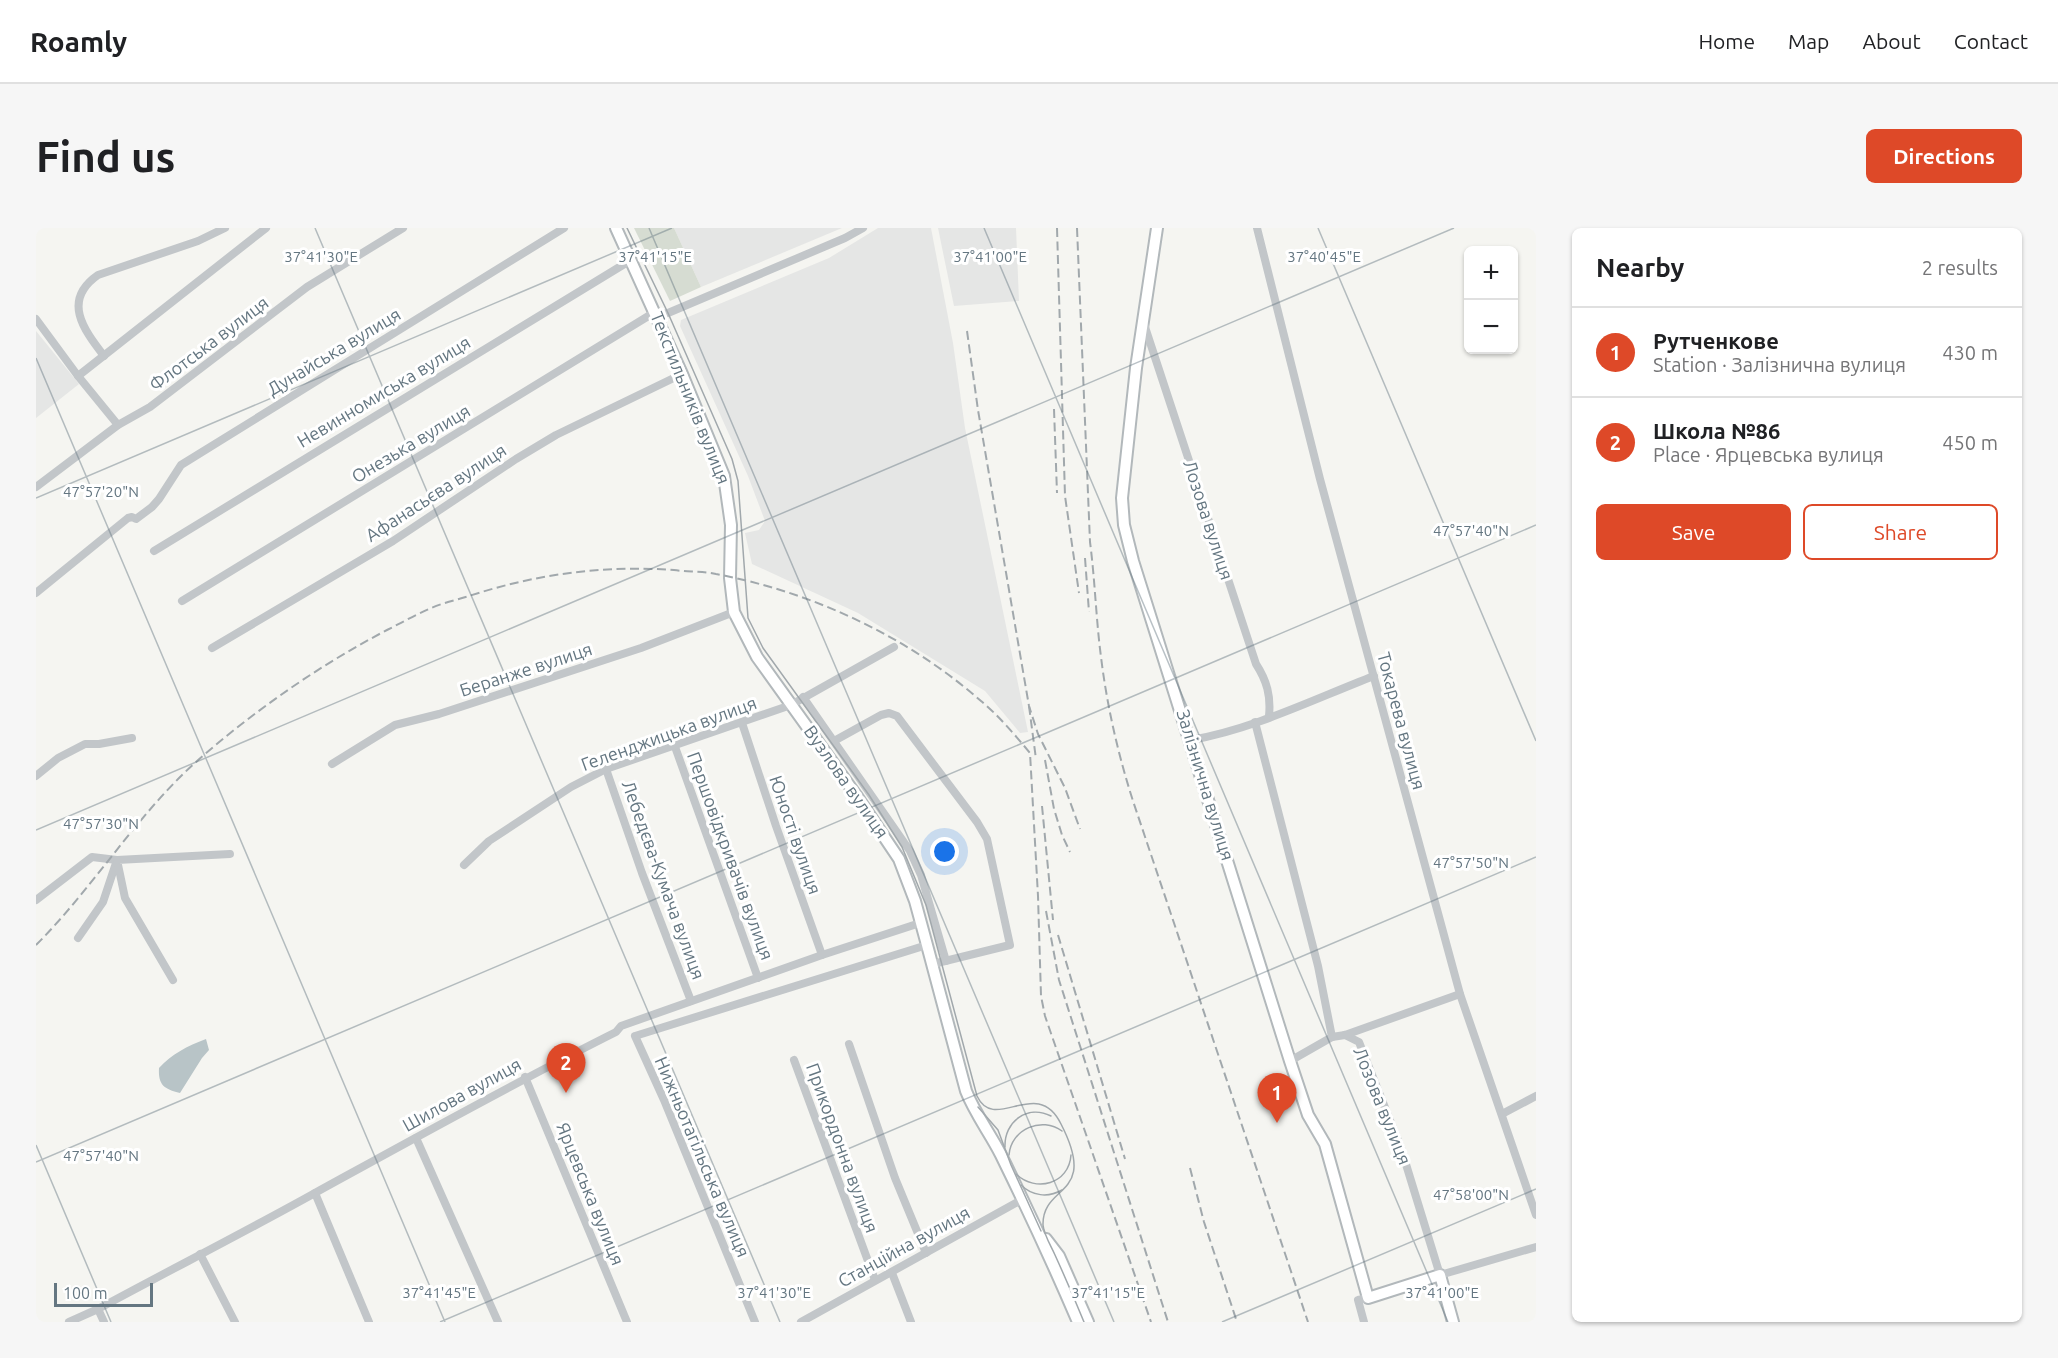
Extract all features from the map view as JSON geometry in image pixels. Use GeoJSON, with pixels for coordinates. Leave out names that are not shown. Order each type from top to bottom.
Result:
{"type":"FeatureCollection","features":[{"type":"Feature","properties":{"kind":"street"},"geometry":{"type":"LineString","coordinates":[[104,356],[85,330],[80,316],[79,300],[88,282],[98,275],[198,241],[225,228]]}},
{"type":"Feature","properties":{"kind":"street"},"geometry":{"type":"LineString","coordinates":[[78,375],[266,228]]}},
{"type":"Feature","properties":{"kind":"street","name":"Флотська вулиця"},"geometry":{"type":"LineString","coordinates":[[36,487],[118,425],[150,407],[307,287],[403,228]]}},
{"type":"Feature","properties":{"kind":"street","name":"Дунайська вулиця"},"geometry":{"type":"LineString","coordinates":[[36,593],[128,518],[135,519],[152,507],[181,465],[564,228]]}},
{"type":"Feature","properties":{"kind":"street","name":"Текстильників вулиця"},"geometry":{"type":"LineString","coordinates":[[616,228],[682,374],[728,490],[730,578],[734,612]]}},
{"type":"Feature","properties":{"kind":"street"},"geometry":{"type":"LineString","coordinates":[[655,312],[668,313],[845,238],[863,228]]}},
{"type":"Feature","properties":{"kind":"street","name":"Залізнична вулиця"},"geometry":{"type":"LineString","coordinates":[[1157,228],[1136,368],[1122,498],[1124,525],[1133,561],[1290,1061],[1308,1115],[1325,1144],[1368,1298],[1359,1300],[1364,1322]]}},
{"type":"Feature","properties":{"kind":"street","name":"Токарева вулиця"},"geometry":{"type":"LineString","coordinates":[[1257,228],[1320,479],[1460,994],[1536,1215]]}},
{"type":"Feature","properties":{"kind":"street","name":"Невинномиська вулиця"},"geometry":{"type":"LineString","coordinates":[[154,550],[631,260]]}},
{"type":"Feature","properties":{"kind":"street","name":"Онезька вулиця"},"geometry":{"type":"LineString","coordinates":[[182,601],[655,312]]}},
{"type":"Feature","properties":{"kind":"street"},"geometry":{"type":"LineString","coordinates":[[36,319],[118,425]]}},
{"type":"Feature","properties":{"kind":"street","name":"Лозова вулиця"},"geometry":{"type":"LineString","coordinates":[[1143,322],[1256,664],[1267,683],[1270,697],[1269,716]]}},
{"type":"Feature","properties":{"kind":"street","name":"Афанасьєва вулиця"},"geometry":{"type":"LineString","coordinates":[[212,648],[393,541],[546,441],[682,374]]}},
{"type":"Feature","properties":{"kind":"street","name":"Вузлова вулиця"},"geometry":{"type":"LineString","coordinates":[[734,612],[757,657],[890,843],[903,867],[933,964],[972,1107],[998,1149],[1023,1199],[1078,1322]]}},
{"type":"Feature","properties":{"kind":"street","name":"Беранже вулиця"},"geometry":{"type":"LineString","coordinates":[[332,764],[395,725],[439,714],[630,652],[734,612]]}},
{"type":"Feature","properties":{"kind":"street","name":"Геленджицька вулиця"},"geometry":{"type":"LineString","coordinates":[[464,865],[489,841],[571,787],[606,769],[791,705],[894,647]]}},
{"type":"Feature","properties":{"kind":"street"},"geometry":{"type":"LineString","coordinates":[[1191,740],[1221,734],[1374,676]]}},
{"type":"Feature","properties":{"kind":"street"},"geometry":{"type":"LineString","coordinates":[[803,697],[910,851],[921,875],[946,961]]}},
{"type":"Feature","properties":{"kind":"street"},"geometry":{"type":"LineString","coordinates":[[834,741],[881,715],[889,713],[897,716],[977,822],[987,839],[1010,945],[933,964]]}},
{"type":"Feature","properties":{"kind":"street","name":"Лозова вулиця"},"geometry":{"type":"LineString","coordinates":[[1255,722],[1318,966],[1332,1037]]}},
{"type":"Feature","properties":{"kind":"street","name":"Юності вулиця"},"geometry":{"type":"LineString","coordinates":[[742,723],[822,955]]}},
{"type":"Feature","properties":{"kind":"street"},"geometry":{"type":"LineString","coordinates":[[36,776],[58,759],[85,744],[132,738]]}},
{"type":"Feature","properties":{"kind":"street","name":"Першовідкривачів вулиця"},"geometry":{"type":"LineString","coordinates":[[674,744],[758,978]]}},
{"type":"Feature","properties":{"kind":"street","name":"Лебедєва-Кумача вулиця"},"geometry":{"type":"LineString","coordinates":[[606,769],[642,873],[691,1001]]}},
{"type":"Feature","properties":{"kind":"street"},"geometry":{"type":"LineString","coordinates":[[36,900],[92,857],[117,860],[230,854]]}},
{"type":"Feature","properties":{"kind":"street"},"geometry":{"type":"LineString","coordinates":[[78,938],[103,902],[117,860]]}},
{"type":"Feature","properties":{"kind":"street"},"geometry":{"type":"LineString","coordinates":[[117,860],[125,898],[173,980]]}},
{"type":"Feature","properties":{"kind":"street","name":"Шилова вулиця"},"geometry":{"type":"LineString","coordinates":[[69,1322],[98,1309],[315,1193],[525,1077],[616,1032],[621,1026],[920,923]]}},
{"type":"Feature","properties":{"kind":"street","name":"Нижньотагільська вулиця"},"geometry":{"type":"LineString","coordinates":[[755,1322],[664,1100],[635,1036],[927,945]]}},
{"type":"Feature","properties":{"kind":"street"},"geometry":{"type":"LineString","coordinates":[[1290,1061],[1332,1037],[1345,1035],[1460,994]]}},
{"type":"Feature","properties":{"kind":"street","name":"Лозова вулиця"},"geometry":{"type":"LineString","coordinates":[[1345,1035],[1359,1042],[1401,1148],[1453,1322]]}},
{"type":"Feature","properties":{"kind":"street"},"geometry":{"type":"LineString","coordinates":[[849,1044],[895,1178],[926,1253]]}},
{"type":"Feature","properties":{"kind":"street","name":"Прикордонна вулиця"},"geometry":{"type":"LineString","coordinates":[[794,1060],[875,1280]]}},
{"type":"Feature","properties":{"kind":"street","name":"Ярцевська вулиця"},"geometry":{"type":"LineString","coordinates":[[525,1077],[627,1322]]}},
{"type":"Feature","properties":{"kind":"street"},"geometry":{"type":"LineString","coordinates":[[1502,1114],[1536,1096]]}},
{"type":"Feature","properties":{"kind":"street"},"geometry":{"type":"LineString","coordinates":[[416,1137],[498,1322]]}},
{"type":"Feature","properties":{"kind":"street"},"geometry":{"type":"LineString","coordinates":[[315,1193],[369,1322]]}},
{"type":"Feature","properties":{"kind":"street","name":"Станційна вулиця"},"geometry":{"type":"LineString","coordinates":[[801,1322],[1023,1199]]}},
{"type":"Feature","properties":{"kind":"street","name":"Вузлова вулиця"},"geometry":{"type":"LineString","coordinates":[[1041,1236],[1059,1256],[1088,1322]]}},
{"type":"Feature","properties":{"kind":"street"},"geometry":{"type":"LineString","coordinates":[[1368,1298],[1536,1247]]}},
{"type":"Feature","properties":{"kind":"street"},"geometry":{"type":"LineString","coordinates":[[200,1254],[235,1322]]}},
{"type":"Feature","properties":{"kind":"street"},"geometry":{"type":"LineString","coordinates":[[892,1273],[911,1322]]}},
{"type":"Feature","properties":{"kind":"street"},"geometry":{"type":"LineString","coordinates":[[98,1309],[104,1322]]}},
{"type":"Feature","properties":{"kind":"shaded area"},"geometry":{"type":"Polygon","coordinates":[[[634,228],[674,228],[701,287],[670,301],[634,228]]]}},
{"type":"Feature","properties":{"kind":"shaded area"},"geometry":{"type":"Polygon","coordinates":[[[674,228],[842,228],[701,287],[674,228]]]}},
{"type":"Feature","properties":{"kind":"shaded area"},"geometry":{"type":"Polygon","coordinates":[[[878,228],[931,228],[953,343],[965,428],[1028,732],[1020,733],[985,691],[858,613],[752,564],[745,533],[759,530],[765,521],[748,476],[680,326],[681,320],[829,258],[878,228]]]}},
{"type":"Feature","properties":{"kind":"shaded area"},"geometry":{"type":"Polygon","coordinates":[[[938,228],[1016,228],[1019,301],[954,306],[938,228]]]}},
{"type":"Feature","properties":{"kind":"shaded area"},"geometry":{"type":"Polygon","coordinates":[[[36,331],[79,384],[36,418],[36,331]]]}},
{"type":"Feature","properties":{"kind":"shaded area"},"geometry":{"type":"Polygon","coordinates":[[[206,1039],[209,1050],[180,1093],[163,1085],[159,1068],[180,1051],[206,1039]]]}},
{"type":"Feature","properties":{"kind":"tram line"},"geometry":{"type":"LineString","coordinates":[[627,228],[668,313],[732,459],[738,481],[748,618],[763,648],[869,795],[902,847],[926,905],[977,1096],[985,1106],[994,1110],[1040,1104],[1051,1110],[1061,1124],[1071,1148],[1074,1165],[1072,1177],[1066,1187],[1051,1202],[1045,1212],[1043,1225],[1046,1237],[1084,1322]]}},
{"type":"Feature","properties":{"kind":"tram line"},"geometry":{"type":"LineString","coordinates":[[978,1107],[998,1130],[1041,1231]]}},
{"type":"Feature","properties":{"kind":"tram line"},"geometry":{"type":"LineString","coordinates":[[1005,1147],[1008,1130],[1019,1118],[1034,1112],[1051,1116]]}},
{"type":"Feature","properties":{"kind":"tram line"},"geometry":{"type":"LineString","coordinates":[[1009,1155],[1015,1138],[1029,1128],[1046,1125],[1062,1131]]}},
{"type":"Feature","properties":{"kind":"tram line"},"geometry":{"type":"LineString","coordinates":[[1016,1174],[1033,1183],[1050,1182],[1058,1179],[1064,1173],[1071,1155]]}},
{"type":"Feature","properties":{"kind":"tram line"},"geometry":{"type":"LineString","coordinates":[[1021,1185],[1030,1192],[1040,1195],[1057,1193],[1062,1190]]}},
{"type":"Feature","properties":{"kind":"railway"},"geometry":{"type":"LineString","coordinates":[[1057,228],[1065,496],[1079,593]]}},
{"type":"Feature","properties":{"kind":"railway"},"geometry":{"type":"LineString","coordinates":[[1077,228],[1090,542],[1099,643],[1110,712],[1133,801],[1308,1322]]}},
{"type":"Feature","properties":{"kind":"railway"},"geometry":{"type":"LineString","coordinates":[[967,331],[978,410],[1029,706],[1038,734],[1065,788],[1080,829]]}},
{"type":"Feature","properties":{"kind":"railway"},"geometry":{"type":"LineString","coordinates":[[1054,409],[1057,493]]}},
{"type":"Feature","properties":{"kind":"railway"},"geometry":{"type":"LineString","coordinates":[[1085,558],[1089,612]]}},
{"type":"Feature","properties":{"kind":"railway"},"geometry":{"type":"LineString","coordinates":[[36,945],[79,898],[160,799],[205,754],[248,719],[316,672],[363,643],[424,611],[519,582],[596,570],[648,569],[711,573],[788,592],[857,620],[922,656],[988,707],[1030,753],[1041,996],[1045,1016],[1151,1322]]}},
{"type":"Feature","properties":{"kind":"railway"},"geometry":{"type":"LineString","coordinates":[[1029,706],[1036,759]]}},
{"type":"Feature","properties":{"kind":"railway"},"geometry":{"type":"LineString","coordinates":[[1045,760],[1054,809],[1070,852]]}},
{"type":"Feature","properties":{"kind":"railway"},"geometry":{"type":"LineString","coordinates":[[1042,806],[1053,920]]}},
{"type":"Feature","properties":{"kind":"railway"},"geometry":{"type":"LineString","coordinates":[[1046,911],[1059,980],[1168,1322]]}},
{"type":"Feature","properties":{"kind":"railway"},"geometry":{"type":"LineString","coordinates":[[1058,935],[1125,1159]]}},
{"type":"Feature","properties":{"kind":"railway"},"geometry":{"type":"LineString","coordinates":[[1190,1168],[1204,1222],[1237,1322]]}},
{"type":"Feature","properties":{"kind":"place","name":"Школа №86"},"geometry":{"type":"Point","coordinates":[566,1093]}},
{"type":"Feature","properties":{"kind":"place","name":"Рутченкове"},"geometry":{"type":"Point","coordinates":[1277,1123]}}]}
